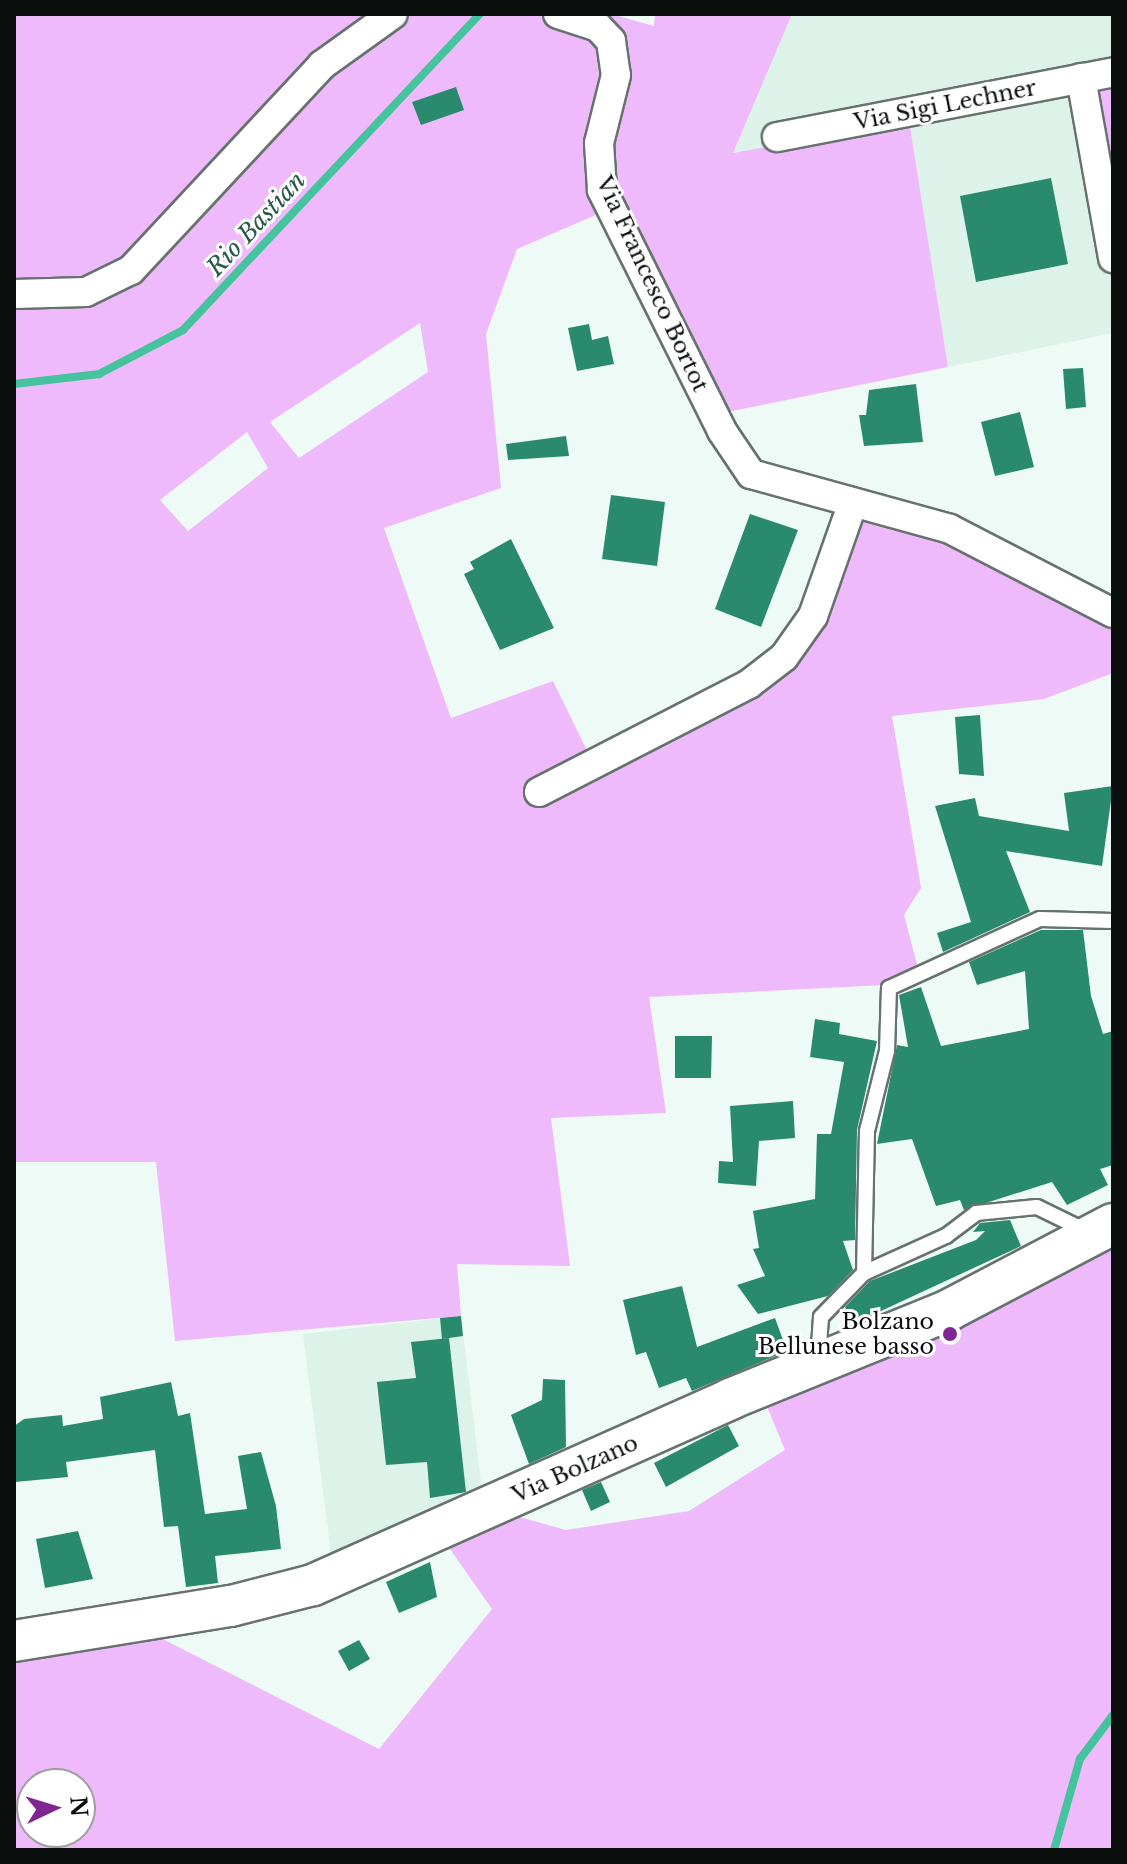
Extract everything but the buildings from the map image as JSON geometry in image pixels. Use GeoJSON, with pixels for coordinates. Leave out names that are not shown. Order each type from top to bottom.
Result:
{"type":"FeatureCollection","features":[{"type":"Feature","properties":{"kind":"street"},"geometry":{"type":"LineString","coordinates":[[14,294],[86,292],[131,270],[322,65],[393,14]]}},
{"type":"Feature","properties":{"kind":"street","name":"Via Francesco Bortot"},"geometry":{"type":"LineString","coordinates":[[558,14],[598,27],[611,41],[616,75],[599,143],[602,190],[736,457],[769,484],[950,529],[1113,613]]}},
{"type":"Feature","properties":{"kind":"street","name":"Via Sigi Lechner"},"geometry":{"type":"LineString","coordinates":[[777,137],[1113,72]]}},
{"type":"Feature","properties":{"kind":"street"},"geometry":{"type":"LineString","coordinates":[[1081,78],[1113,258]]}},
{"type":"Feature","properties":{"kind":"street"},"geometry":{"type":"LineString","coordinates":[[539,792],[749,684],[784,657],[824,591],[852,505]]}},
{"type":"Feature","properties":{"kind":"street","name":"Via Bolzano"},"geometry":{"type":"LineString","coordinates":[[14,1641],[231,1606],[313,1585],[818,1363],[1021,1278],[1103,1230]]}},
{"type":"Feature","properties":{"kind":"lane"},"geometry":{"type":"LineString","coordinates":[[864,1273],[867,1131],[887,1051],[889,988],[1040,919],[1113,921]]}},
{"type":"Feature","properties":{"kind":"lane"},"geometry":{"type":"LineString","coordinates":[[818,1363],[821,1317],[864,1273],[976,1213],[1015,1206],[1056,1211],[1103,1230]]}},
{"type":"Feature","properties":{"kind":"shaded area"},"geometry":{"type":"Polygon","coordinates":[[[14,14],[611,14],[654,26],[655,14],[792,14],[733,153],[909,120],[948,367],[708,416],[605,211],[517,249],[486,334],[501,488],[384,528],[451,718],[553,681],[600,777],[774,684],[844,504],[1113,606],[1113,673],[1044,699],[892,716],[921,888],[904,915],[918,968],[884,985],[649,997],[666,1113],[551,1118],[570,1266],[457,1264],[461,1316],[175,1341],[156,1162],[14,1162],[14,14]],[[420,323],[270,422],[299,458],[428,372],[420,323]],[[247,432],[160,500],[188,531],[268,468],[247,432]]]}},
{"type":"Feature","properties":{"kind":"shaded area"},"geometry":{"type":"Polygon","coordinates":[[[792,14],[1113,14],[1113,65],[1076,72],[1113,291],[1113,333],[948,367],[909,120],[732,153],[792,14]]]}},
{"type":"Feature","properties":{"kind":"shaded area"},"geometry":{"type":"Polygon","coordinates":[[[1113,65],[1113,291],[1076,72],[1113,65]]]}},
{"type":"Feature","properties":{"kind":"shaded area"},"geometry":{"type":"Polygon","coordinates":[[[1113,1237],[1113,1850],[14,1850],[14,1653],[141,1628],[379,1749],[492,1609],[436,1529],[484,1507],[566,1530],[689,1511],[785,1450],[761,1392],[1113,1237]]]}},
{"type":"Feature","properties":{"kind":"shaded area"},"geometry":{"type":"Polygon","coordinates":[[[461,1316],[484,1507],[333,1570],[303,1334],[461,1316]]]}},
{"type":"Feature","properties":{"kind":"waterway","name":"Rio Bastian"},"geometry":{"type":"LineString","coordinates":[[14,384],[99,374],[183,330],[480,14]]}},
{"type":"Feature","properties":{"kind":"waterway"},"geometry":{"type":"LineString","coordinates":[[1054,1850],[1080,1759],[1113,1715]]}},
{"type":"Feature","properties":{"kind":"place","name":"Bolzano Bellunese basso"},"geometry":{"type":"Point","coordinates":[950,1334]}}]}
